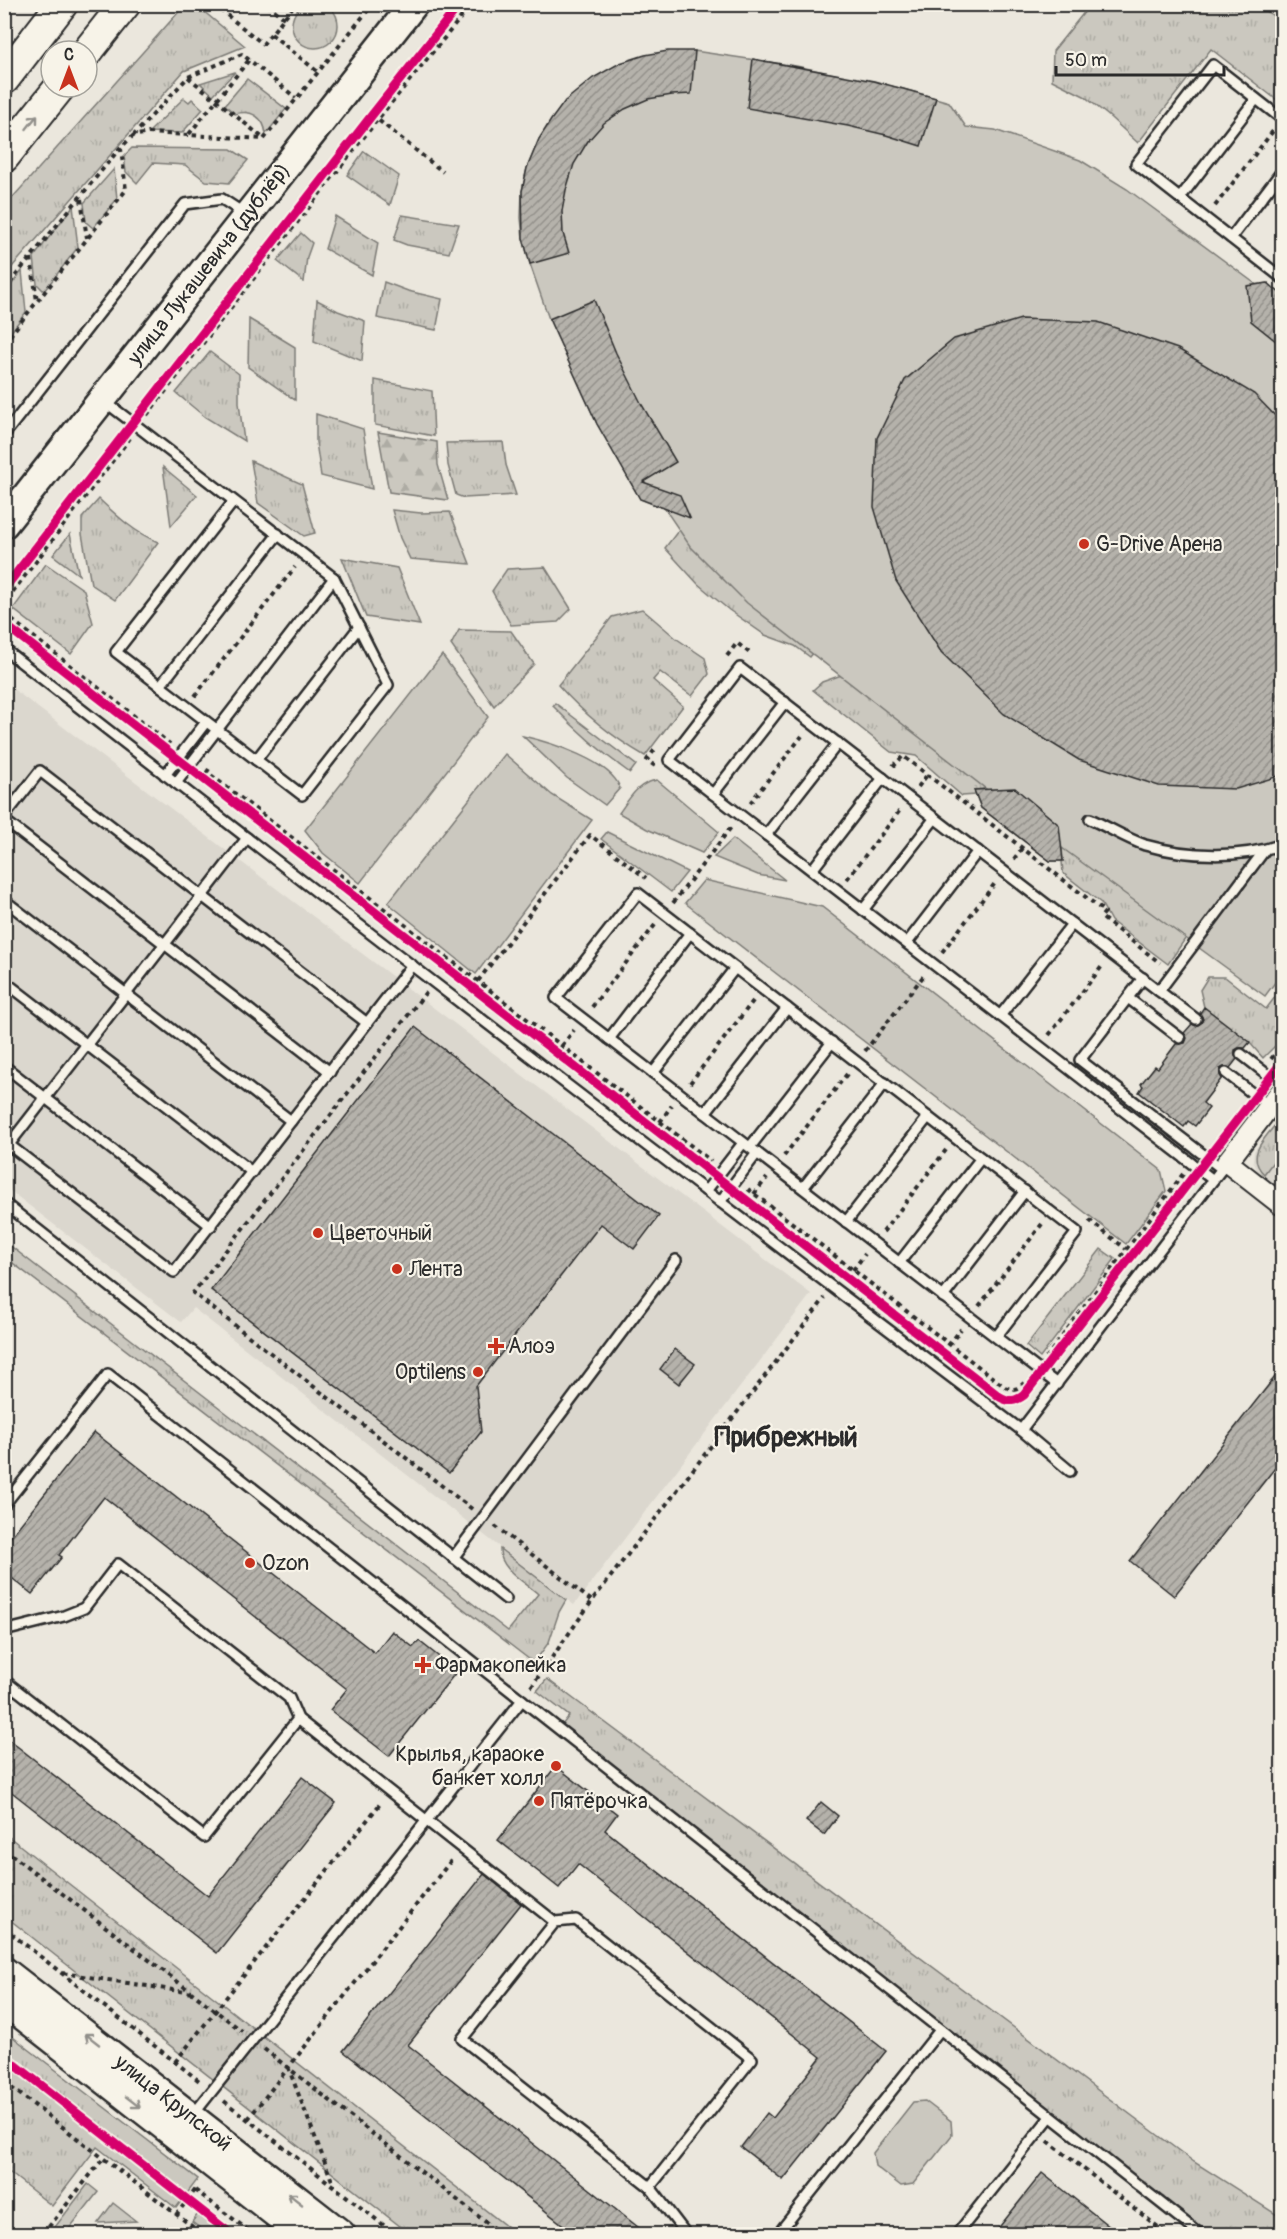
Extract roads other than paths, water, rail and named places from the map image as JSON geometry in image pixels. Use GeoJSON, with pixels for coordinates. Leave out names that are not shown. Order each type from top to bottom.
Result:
{"type":"FeatureCollection","features":[{"type":"Feature","properties":{"kind":"main road"},"geometry":{"type":"LineString","coordinates":[[4,79],[62,4]]}},
{"type":"Feature","properties":{"kind":"main road"},"geometry":{"type":"LineString","coordinates":[[97,39],[125,4]]}},
{"type":"Feature","properties":{"kind":"main road","name":"улица Лукашевича (дублёр)"},"geometry":{"type":"LineString","coordinates":[[4,524],[414,4]]}},
{"type":"Feature","properties":{"kind":"main road"},"geometry":{"type":"LineString","coordinates":[[4,157],[50,99]]}},
{"type":"Feature","properties":{"kind":"main road","name":"улица Крупской"},"geometry":{"type":"LineString","coordinates":[[4,1971],[341,2235]]}},
{"type":"Feature","properties":{"kind":"main road","name":"улица Крупской"},"geometry":{"type":"LineString","coordinates":[[4,2001],[302,2235]]}},
{"type":"Feature","properties":{"kind":"street"},"geometry":{"type":"LineString","coordinates":[[1282,1088],[1225,1165],[1282,1205]]}},
{"type":"Feature","properties":{"kind":"lane"},"geometry":{"type":"LineString","coordinates":[[1282,119],[1213,65],[1136,165],[1279,275],[1282,264]]}},
{"type":"Feature","properties":{"kind":"lane"},"geometry":{"type":"LineString","coordinates":[[1180,198],[1256,99]]}},
{"type":"Feature","properties":{"kind":"lane"},"geometry":{"type":"LineString","coordinates":[[1230,238],[1282,171]]}},
{"type":"Feature","properties":{"kind":"lane"},"geometry":{"type":"LineString","coordinates":[[4,435],[185,204],[222,199],[247,216]]}},
{"type":"Feature","properties":{"kind":"lane"},"geometry":{"type":"LineString","coordinates":[[102,399],[334,578],[359,627],[388,685],[302,795],[116,652],[234,501]]}},
{"type":"Feature","properties":{"kind":"lane"},"geometry":{"type":"LineString","coordinates":[[160,686],[278,534]]}},
{"type":"Feature","properties":{"kind":"lane"},"geometry":{"type":"LineString","coordinates":[[176,783],[334,578]]}},
{"type":"Feature","properties":{"kind":"lane"},"geometry":{"type":"LineString","coordinates":[[256,760],[359,627]]}},
{"type":"Feature","properties":{"kind":"lane"},"geometry":{"type":"LineString","coordinates":[[4,649],[720,1202],[1021,1430],[1070,1471]]}},
{"type":"Feature","properties":{"kind":"lane"},"geometry":{"type":"LineString","coordinates":[[1196,1019],[741,668],[669,760],[1213,1180]]}},
{"type":"Feature","properties":{"kind":"lane"},"geometry":{"type":"LineString","coordinates":[[713,794],[784,702]]}},
{"type":"Feature","properties":{"kind":"lane"},"geometry":{"type":"LineString","coordinates":[[165,775],[206,722]]}},
{"type":"Feature","properties":{"kind":"lane"},"geometry":{"type":"LineString","coordinates":[[766,835],[838,743]]}},
{"type":"Feature","properties":{"kind":"lane"},"geometry":{"type":"LineString","coordinates":[[330,1072],[4,819],[40,771],[368,1023]]}},
{"type":"Feature","properties":{"kind":"lane"},"geometry":{"type":"LineString","coordinates":[[812,870],[883,778]]}},
{"type":"Feature","properties":{"kind":"lane"},"geometry":{"type":"LineString","coordinates":[[863,910],[935,818]]}},
{"type":"Feature","properties":{"kind":"lane"},"geometry":{"type":"LineString","coordinates":[[1090,819],[1145,845],[1204,855],[1264,851],[1282,844]]}},
{"type":"Feature","properties":{"kind":"lane"},"geometry":{"type":"LineString","coordinates":[[247,838],[6,1146],[174,1272],[412,965]]}},
{"type":"Feature","properties":{"kind":"lane"},"geometry":{"type":"LineString","coordinates":[[907,944],[978,851]]}},
{"type":"Feature","properties":{"kind":"lane"},"geometry":{"type":"LineString","coordinates":[[1159,991],[1264,851]]}},
{"type":"Feature","properties":{"kind":"lane"},"geometry":{"type":"LineString","coordinates":[[996,1337],[1077,1232],[638,893],[556,998],[1056,1384]]}},
{"type":"Feature","properties":{"kind":"lane"},"geometry":{"type":"LineString","coordinates":[[4,900],[291,1121]]}},
{"type":"Feature","properties":{"kind":"lane"},"geometry":{"type":"LineString","coordinates":[[1000,1016],[1072,924]]}},
{"type":"Feature","properties":{"kind":"lane"},"geometry":{"type":"LineString","coordinates":[[609,1038],[690,933]]}},
{"type":"Feature","properties":{"kind":"lane"},"geometry":{"type":"LineString","coordinates":[[654,1073],[735,968]]}},
{"type":"Feature","properties":{"kind":"lane"},"geometry":{"type":"LineString","coordinates":[[1021,1430],[1225,1165],[1080,1060],[1143,978]]}},
{"type":"Feature","properties":{"kind":"lane"},"geometry":{"type":"LineString","coordinates":[[4,981],[252,1172]]}},
{"type":"Feature","properties":{"kind":"lane"},"geometry":{"type":"LineString","coordinates":[[1128,998],[1180,1038]]}},
{"type":"Feature","properties":{"kind":"lane"},"geometry":{"type":"LineString","coordinates":[[705,1113],[787,1008]]}},
{"type":"Feature","properties":{"kind":"lane"},"geometry":{"type":"LineString","coordinates":[[720,1202],[731,1187],[750,1148],[832,1042]]}},
{"type":"Feature","properties":{"kind":"lane"},"geometry":{"type":"LineString","coordinates":[[1241,1054],[1282,1088]]}},
{"type":"Feature","properties":{"kind":"lane"},"geometry":{"type":"LineString","coordinates":[[4,1066],[211,1226]]}},
{"type":"Feature","properties":{"kind":"lane"},"geometry":{"type":"LineString","coordinates":[[1226,1073],[1270,1107]]}},
{"type":"Feature","properties":{"kind":"lane"},"geometry":{"type":"LineString","coordinates":[[803,1188],[885,1083]]}},
{"type":"Feature","properties":{"kind":"lane"},"geometry":{"type":"LineString","coordinates":[[846,1222],[928,1117]]}},
{"type":"Feature","properties":{"kind":"lane"},"geometry":{"type":"LineString","coordinates":[[706,1191],[718,1172],[750,1148]]}},
{"type":"Feature","properties":{"kind":"lane"},"geometry":{"type":"LineString","coordinates":[[899,1263],[981,1158]]}},
{"type":"Feature","properties":{"kind":"lane"},"geometry":{"type":"LineString","coordinates":[[943,1297],[1025,1191]]}},
{"type":"Feature","properties":{"kind":"lane"},"geometry":{"type":"LineString","coordinates":[[4,1203],[506,1599]]}},
{"type":"Feature","properties":{"kind":"lane"},"geometry":{"type":"LineString","coordinates":[[453,1558],[676,1260]]}},
{"type":"Feature","properties":{"kind":"lane"},"geometry":{"type":"LineString","coordinates":[[4,1505],[108,1374],[1200,2235]]}},
{"type":"Feature","properties":{"kind":"lane"},"geometry":{"type":"LineString","coordinates":[[4,1630],[63,1616],[84,1608],[118,1564],[289,1698],[298,1719],[555,1922],[576,1920],[752,2059],[650,2187]]}},
{"type":"Feature","properties":{"kind":"lane"},"geometry":{"type":"LineString","coordinates":[[4,1680],[204,1837],[298,1719]]}},
{"type":"Feature","properties":{"kind":"lane"},"geometry":{"type":"LineString","coordinates":[[192,2117],[522,1700]]}},
{"type":"Feature","properties":{"kind":"lane"},"geometry":{"type":"LineString","coordinates":[[555,1922],[462,2039],[650,2187],[686,2234]]}},
{"type":"Feature","properties":{"kind":"lane"},"geometry":{"type":"LineString","coordinates":[[778,2235],[940,2030]]}},
{"type":"Feature","properties":{"kind":"lane"},"geometry":{"type":"LineString","coordinates":[[957,2235],[1050,2117]]}},
{"type":"Feature","properties":{"kind":"lane"},"geometry":{"type":"LineString","coordinates":[[4,2230],[10,2235]]}},
{"type":"Feature","properties":{"kind":"place","name":"G-Drive Арена"},"geometry":{"type":"Point","coordinates":[1084,544]}},
{"type":"Feature","properties":{"kind":"place","name":"Цветочный"},"geometry":{"type":"Point","coordinates":[318,1233]}},
{"type":"Feature","properties":{"kind":"place","name":"Лента"},"geometry":{"type":"Point","coordinates":[397,1269]}},
{"type":"Feature","properties":{"kind":"place","name":"Алоэ"},"geometry":{"type":"Point","coordinates":[496,1346]}},
{"type":"Feature","properties":{"kind":"place","name":"Optilens"},"geometry":{"type":"Point","coordinates":[478,1372]}},
{"type":"Feature","properties":{"kind":"place","name":"Ozon"},"geometry":{"type":"Point","coordinates":[250,1563]}},
{"type":"Feature","properties":{"kind":"place","name":"Фармакопейка"},"geometry":{"type":"Point","coordinates":[423,1665]}},
{"type":"Feature","properties":{"kind":"place","name":"Крылья, караоке банкет холл"},"geometry":{"type":"Point","coordinates":[556,1766]}},
{"type":"Feature","properties":{"kind":"place","name":"Пятёрочка"},"geometry":{"type":"Point","coordinates":[539,1801]}},
{"type":"Feature","properties":{"kind":"district","name":"Прибрежный"},"geometry":{"type":"Point","coordinates":[786,1437]}}]}
